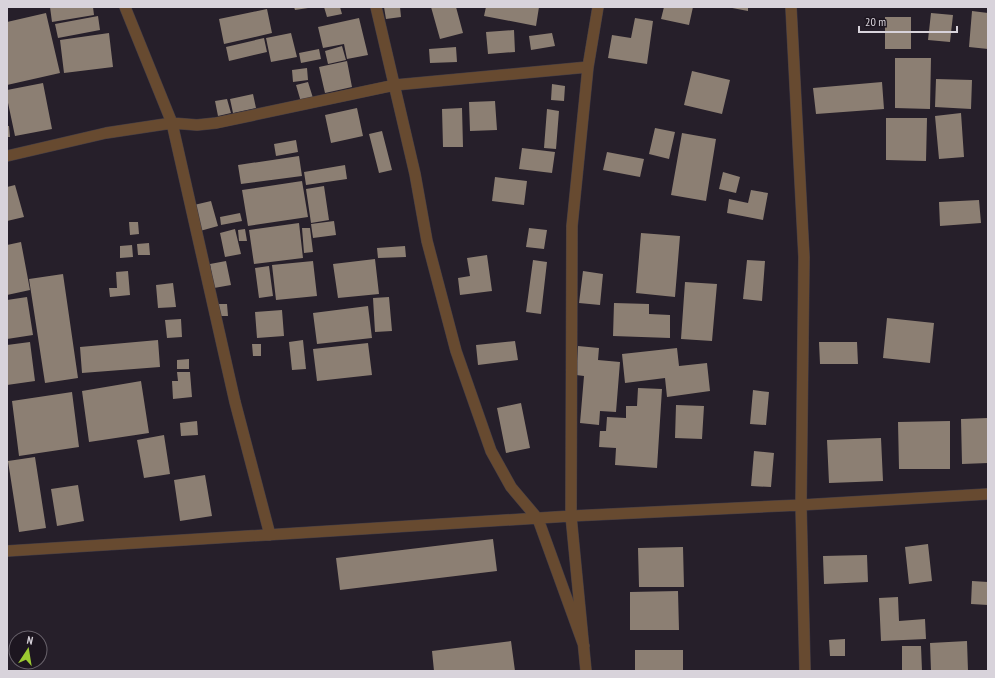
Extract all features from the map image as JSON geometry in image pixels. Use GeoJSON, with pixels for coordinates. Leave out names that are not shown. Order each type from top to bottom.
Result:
{"type":"FeatureCollection","features":[{"type":"Feature","properties":{"kind":"street"},"geometry":{"type":"LineString","coordinates":[[125,7],[172,123],[235,402],[270,535]]}},
{"type":"Feature","properties":{"kind":"street"},"geometry":{"type":"LineString","coordinates":[[376,7],[415,174],[427,241],[456,351],[491,451],[511,487],[538,519],[584,646]]}},
{"type":"Feature","properties":{"kind":"street"},"geometry":{"type":"LineString","coordinates":[[586,671],[571,516],[572,226],[588,67],[598,7]]}},
{"type":"Feature","properties":{"kind":"street"},"geometry":{"type":"LineString","coordinates":[[791,7],[804,257],[801,505],[806,671]]}},
{"type":"Feature","properties":{"kind":"street"},"geometry":{"type":"LineString","coordinates":[[7,156],[106,133],[172,123],[197,125],[216,124],[395,85],[588,67]]}},
{"type":"Feature","properties":{"kind":"street"},"geometry":{"type":"LineString","coordinates":[[7,551],[571,516],[988,494]]}},
{"type":"Feature","properties":{"kind":"building"},"geometry":{"type":"Polygon","coordinates":[[[50,7],[93,7],[94,15],[52,22],[50,7]]]}},
{"type":"Feature","properties":{"kind":"building"},"geometry":{"type":"Polygon","coordinates":[[[294,7],[308,7],[308,8],[295,10],[294,7]]]}},
{"type":"Feature","properties":{"kind":"building"},"geometry":{"type":"Polygon","coordinates":[[[324,7],[340,7],[342,14],[327,17],[324,7]]]}},
{"type":"Feature","properties":{"kind":"building"},"geometry":{"type":"Polygon","coordinates":[[[384,7],[400,7],[401,17],[386,19],[384,7]]]}},
{"type":"Feature","properties":{"kind":"building"},"geometry":{"type":"Polygon","coordinates":[[[431,7],[456,7],[463,33],[440,39],[431,7]]]}},
{"type":"Feature","properties":{"kind":"building"},"geometry":{"type":"Polygon","coordinates":[[[486,7],[539,7],[536,26],[484,16],[486,7]]]}},
{"type":"Feature","properties":{"kind":"building"},"geometry":{"type":"Polygon","coordinates":[[[664,7],[693,7],[689,25],[661,19],[664,7]]]}},
{"type":"Feature","properties":{"kind":"building"},"geometry":{"type":"Polygon","coordinates":[[[727,7],[748,7],[748,11],[727,7]]]}},
{"type":"Feature","properties":{"kind":"building"},"geometry":{"type":"Polygon","coordinates":[[[267,9],[272,33],[224,44],[219,19],[267,9]]]}},
{"type":"Feature","properties":{"kind":"building"},"geometry":{"type":"Polygon","coordinates":[[[972,11],[988,13],[988,49],[969,47],[972,11]]]}},
{"type":"Feature","properties":{"kind":"building"},"geometry":{"type":"Polygon","coordinates":[[[46,13],[60,73],[7,85],[7,22],[46,13]]]}},
{"type":"Feature","properties":{"kind":"building"},"geometry":{"type":"Polygon","coordinates":[[[931,13],[953,15],[950,42],[928,40],[931,13]]]}},
{"type":"Feature","properties":{"kind":"building"},"geometry":{"type":"Polygon","coordinates":[[[98,16],[100,30],[58,38],[55,24],[98,16]]]}},
{"type":"Feature","properties":{"kind":"building"},"geometry":{"type":"Polygon","coordinates":[[[885,17],[911,17],[911,49],[885,49],[885,17]]]}},
{"type":"Feature","properties":{"kind":"building"},"geometry":{"type":"Polygon","coordinates":[[[359,18],[368,55],[347,59],[344,44],[323,48],[318,27],[359,18]]]}},
{"type":"Feature","properties":{"kind":"building"},"geometry":{"type":"Polygon","coordinates":[[[635,18],[653,21],[647,64],[608,58],[612,35],[631,38],[635,18]]]}},
{"type":"Feature","properties":{"kind":"building"},"geometry":{"type":"Polygon","coordinates":[[[514,30],[515,52],[488,54],[486,32],[514,30]]]}},
{"type":"Feature","properties":{"kind":"building"},"geometry":{"type":"Polygon","coordinates":[[[109,33],[113,67],[64,73],[60,40],[109,33]]]}},
{"type":"Feature","properties":{"kind":"building"},"geometry":{"type":"Polygon","coordinates":[[[291,33],[297,57],[271,62],[266,38],[291,33]]]}},
{"type":"Feature","properties":{"kind":"building"},"geometry":{"type":"Polygon","coordinates":[[[552,33],[555,46],[531,50],[529,36],[552,33]]]}},
{"type":"Feature","properties":{"kind":"building"},"geometry":{"type":"Polygon","coordinates":[[[264,38],[267,52],[229,61],[226,47],[264,38]]]}},
{"type":"Feature","properties":{"kind":"building"},"geometry":{"type":"Polygon","coordinates":[[[342,46],[346,60],[328,64],[325,51],[342,46]]]}},
{"type":"Feature","properties":{"kind":"building"},"geometry":{"type":"Polygon","coordinates":[[[456,47],[457,62],[430,63],[429,49],[456,47]]]}},
{"type":"Feature","properties":{"kind":"building"},"geometry":{"type":"Polygon","coordinates":[[[319,49],[321,59],[301,63],[299,53],[319,49]]]}},
{"type":"Feature","properties":{"kind":"building"},"geometry":{"type":"Polygon","coordinates":[[[895,58],[931,58],[930,109],[895,108],[895,58]]]}},
{"type":"Feature","properties":{"kind":"building"},"geometry":{"type":"Polygon","coordinates":[[[347,61],[352,87],[325,93],[319,67],[347,61]]]}},
{"type":"Feature","properties":{"kind":"building"},"geometry":{"type":"Polygon","coordinates":[[[307,68],[308,80],[293,82],[292,70],[307,68]]]}},
{"type":"Feature","properties":{"kind":"building"},"geometry":{"type":"Polygon","coordinates":[[[692,71],[730,80],[722,114],[684,105],[692,71]]]}},
{"type":"Feature","properties":{"kind":"building"},"geometry":{"type":"Polygon","coordinates":[[[936,79],[972,80],[971,109],[935,107],[936,79]]]}},
{"type":"Feature","properties":{"kind":"building"},"geometry":{"type":"Polygon","coordinates":[[[308,82],[313,98],[301,102],[296,85],[308,82]]]}},
{"type":"Feature","properties":{"kind":"building"},"geometry":{"type":"Polygon","coordinates":[[[882,82],[884,109],[816,114],[813,88],[882,82]]]}},
{"type":"Feature","properties":{"kind":"building"},"geometry":{"type":"Polygon","coordinates":[[[43,83],[52,129],[15,136],[7,98],[7,90],[43,83]]]}},
{"type":"Feature","properties":{"kind":"building"},"geometry":{"type":"Polygon","coordinates":[[[552,84],[565,86],[564,101],[551,100],[552,84]]]}},
{"type":"Feature","properties":{"kind":"building"},"geometry":{"type":"Polygon","coordinates":[[[253,94],[256,108],[233,113],[230,99],[253,94]]]}},
{"type":"Feature","properties":{"kind":"building"},"geometry":{"type":"Polygon","coordinates":[[[227,99],[231,113],[218,116],[215,101],[227,99]]]}},
{"type":"Feature","properties":{"kind":"building"},"geometry":{"type":"Polygon","coordinates":[[[495,101],[497,130],[470,131],[469,102],[495,101]]]}},
{"type":"Feature","properties":{"kind":"building"},"geometry":{"type":"Polygon","coordinates":[[[357,108],[363,136],[331,143],[325,115],[357,108]]]}},
{"type":"Feature","properties":{"kind":"building"},"geometry":{"type":"Polygon","coordinates":[[[462,108],[463,147],[443,147],[442,109],[462,108]]]}},
{"type":"Feature","properties":{"kind":"building"},"geometry":{"type":"Polygon","coordinates":[[[547,109],[559,111],[556,149],[544,148],[547,109]]]}},
{"type":"Feature","properties":{"kind":"building"},"geometry":{"type":"Polygon","coordinates":[[[961,113],[964,157],[939,159],[935,116],[961,113]]]}},
{"type":"Feature","properties":{"kind":"building"},"geometry":{"type":"Polygon","coordinates":[[[886,118],[927,118],[926,161],[886,160],[886,118]]]}},
{"type":"Feature","properties":{"kind":"building"},"geometry":{"type":"Polygon","coordinates":[[[7,126],[9,126],[10,137],[7,137],[7,126]]]}},
{"type":"Feature","properties":{"kind":"building"},"geometry":{"type":"Polygon","coordinates":[[[655,128],[675,132],[669,159],[649,154],[655,128]]]}},
{"type":"Feature","properties":{"kind":"building"},"geometry":{"type":"Polygon","coordinates":[[[382,131],[392,170],[379,173],[369,134],[382,131]]]}},
{"type":"Feature","properties":{"kind":"building"},"geometry":{"type":"Polygon","coordinates":[[[682,133],[716,139],[706,201],[671,195],[682,133]]]}},
{"type":"Feature","properties":{"kind":"building"},"geometry":{"type":"Polygon","coordinates":[[[296,140],[298,152],[276,156],[274,144],[296,140]]]}},
{"type":"Feature","properties":{"kind":"building"},"geometry":{"type":"Polygon","coordinates":[[[522,148],[555,152],[552,173],[519,169],[522,148]]]}},
{"type":"Feature","properties":{"kind":"building"},"geometry":{"type":"Polygon","coordinates":[[[607,152],[644,159],[640,177],[603,170],[607,152]]]}},
{"type":"Feature","properties":{"kind":"building"},"geometry":{"type":"Polygon","coordinates":[[[299,156],[302,176],[241,184],[238,165],[299,156]]]}},
{"type":"Feature","properties":{"kind":"building"},"geometry":{"type":"Polygon","coordinates":[[[345,165],[347,179],[306,185],[304,172],[345,165]]]}},
{"type":"Feature","properties":{"kind":"building"},"geometry":{"type":"Polygon","coordinates":[[[723,172],[740,177],[736,193],[719,189],[723,172]]]}},
{"type":"Feature","properties":{"kind":"building"},"geometry":{"type":"Polygon","coordinates":[[[495,177],[527,181],[524,205],[492,201],[495,177]]]}},
{"type":"Feature","properties":{"kind":"building"},"geometry":{"type":"Polygon","coordinates":[[[302,181],[308,217],[248,226],[242,190],[302,181]]]}},
{"type":"Feature","properties":{"kind":"building"},"geometry":{"type":"Polygon","coordinates":[[[15,185],[24,217],[7,221],[7,187],[15,185]]]}},
{"type":"Feature","properties":{"kind":"building"},"geometry":{"type":"Polygon","coordinates":[[[324,186],[329,220],[311,223],[306,189],[324,186]]]}},
{"type":"Feature","properties":{"kind":"building"},"geometry":{"type":"Polygon","coordinates":[[[751,190],[768,193],[763,220],[727,213],[729,199],[748,203],[751,190]]]}},
{"type":"Feature","properties":{"kind":"building"},"geometry":{"type":"Polygon","coordinates":[[[979,200],[981,223],[940,226],[939,202],[979,200]]]}},
{"type":"Feature","properties":{"kind":"building"},"geometry":{"type":"Polygon","coordinates":[[[211,201],[218,226],[200,231],[194,205],[211,201]]]}},
{"type":"Feature","properties":{"kind":"building"},"geometry":{"type":"Polygon","coordinates":[[[240,213],[242,221],[221,225],[220,217],[240,213]]]}},
{"type":"Feature","properties":{"kind":"building"},"geometry":{"type":"Polygon","coordinates":[[[334,221],[336,235],[313,238],[311,224],[334,221]]]}},
{"type":"Feature","properties":{"kind":"building"},"geometry":{"type":"Polygon","coordinates":[[[129,222],[138,222],[139,234],[130,235],[129,222]]]}},
{"type":"Feature","properties":{"kind":"building"},"geometry":{"type":"Polygon","coordinates":[[[299,223],[303,258],[254,264],[249,230],[299,223]]]}},
{"type":"Feature","properties":{"kind":"building"},"geometry":{"type":"Polygon","coordinates":[[[302,228],[310,228],[313,252],[304,253],[302,228]]]}},
{"type":"Feature","properties":{"kind":"building"},"geometry":{"type":"Polygon","coordinates":[[[529,228],[547,230],[544,249],[526,247],[529,228]]]}},
{"type":"Feature","properties":{"kind":"building"},"geometry":{"type":"Polygon","coordinates":[[[235,229],[241,254],[225,257],[220,233],[235,229]]]}},
{"type":"Feature","properties":{"kind":"building"},"geometry":{"type":"Polygon","coordinates":[[[245,229],[247,241],[239,241],[238,230],[245,229]]]}},
{"type":"Feature","properties":{"kind":"building"},"geometry":{"type":"Polygon","coordinates":[[[641,233],[680,236],[675,297],[636,293],[641,233]]]}},
{"type":"Feature","properties":{"kind":"building"},"geometry":{"type":"Polygon","coordinates":[[[21,242],[30,290],[7,295],[7,245],[21,242]]]}},
{"type":"Feature","properties":{"kind":"building"},"geometry":{"type":"Polygon","coordinates":[[[149,243],[150,255],[138,255],[137,244],[149,243]]]}},
{"type":"Feature","properties":{"kind":"building"},"geometry":{"type":"Polygon","coordinates":[[[132,245],[133,257],[120,258],[120,246],[132,245]]]}},
{"type":"Feature","properties":{"kind":"building"},"geometry":{"type":"Polygon","coordinates":[[[405,246],[406,257],[378,258],[377,248],[405,246]]]}},
{"type":"Feature","properties":{"kind":"building"},"geometry":{"type":"Polygon","coordinates":[[[487,255],[492,291],[460,295],[458,278],[470,276],[467,258],[487,255]]]}},
{"type":"Feature","properties":{"kind":"building"},"geometry":{"type":"Polygon","coordinates":[[[375,259],[379,294],[338,298],[333,264],[375,259]]]}},
{"type":"Feature","properties":{"kind":"building"},"geometry":{"type":"Polygon","coordinates":[[[533,260],[547,262],[541,314],[526,312],[533,260]]]}},
{"type":"Feature","properties":{"kind":"building"},"geometry":{"type":"Polygon","coordinates":[[[747,260],[765,261],[762,301],[743,299],[747,260]]]}},
{"type":"Feature","properties":{"kind":"building"},"geometry":{"type":"Polygon","coordinates":[[[226,261],[231,285],[214,288],[210,264],[226,261]]]}},
{"type":"Feature","properties":{"kind":"building"},"geometry":{"type":"Polygon","coordinates":[[[313,261],[317,296],[276,300],[272,265],[313,261]]]}},
{"type":"Feature","properties":{"kind":"building"},"geometry":{"type":"Polygon","coordinates":[[[269,266],[273,296],[259,298],[255,268],[269,266]]]}},
{"type":"Feature","properties":{"kind":"building"},"geometry":{"type":"Polygon","coordinates":[[[128,271],[130,295],[110,297],[109,288],[117,288],[116,272],[128,271]]]}},
{"type":"Feature","properties":{"kind":"building"},"geometry":{"type":"Polygon","coordinates":[[[583,271],[603,274],[600,305],[579,303],[583,271]]]}},
{"type":"Feature","properties":{"kind":"building"},"geometry":{"type":"Polygon","coordinates":[[[63,274],[78,378],[45,383],[29,279],[63,274]]]}},
{"type":"Feature","properties":{"kind":"building"},"geometry":{"type":"Polygon","coordinates":[[[685,282],[717,284],[712,341],[681,339],[685,282]]]}},
{"type":"Feature","properties":{"kind":"building"},"geometry":{"type":"Polygon","coordinates":[[[173,283],[176,307],[158,308],[156,285],[173,283]]]}},
{"type":"Feature","properties":{"kind":"building"},"geometry":{"type":"Polygon","coordinates":[[[27,297],[33,335],[7,339],[7,300],[27,297]]]}},
{"type":"Feature","properties":{"kind":"building"},"geometry":{"type":"Polygon","coordinates":[[[389,297],[392,331],[375,332],[373,298],[389,297]]]}},
{"type":"Feature","properties":{"kind":"building"},"geometry":{"type":"Polygon","coordinates":[[[614,303],[649,304],[649,314],[670,315],[670,338],[613,336],[614,303]]]}},
{"type":"Feature","properties":{"kind":"building"},"geometry":{"type":"Polygon","coordinates":[[[218,304],[227,304],[228,316],[219,316],[218,304]]]}},
{"type":"Feature","properties":{"kind":"building"},"geometry":{"type":"Polygon","coordinates":[[[368,306],[372,338],[317,344],[313,313],[368,306]]]}},
{"type":"Feature","properties":{"kind":"building"},"geometry":{"type":"Polygon","coordinates":[[[282,310],[284,336],[257,338],[255,312],[282,310]]]}},
{"type":"Feature","properties":{"kind":"building"},"geometry":{"type":"Polygon","coordinates":[[[887,318],[934,323],[930,363],[883,358],[887,318]]]}},
{"type":"Feature","properties":{"kind":"building"},"geometry":{"type":"Polygon","coordinates":[[[181,319],[182,337],[167,338],[165,320],[181,319]]]}},
{"type":"Feature","properties":{"kind":"building"},"geometry":{"type":"Polygon","coordinates":[[[158,340],[160,367],[82,373],[80,347],[158,340]]]}},
{"type":"Feature","properties":{"kind":"building"},"geometry":{"type":"Polygon","coordinates":[[[303,340],[306,369],[292,370],[289,342],[303,340]]]}},
{"type":"Feature","properties":{"kind":"building"},"geometry":{"type":"Polygon","coordinates":[[[515,341],[518,360],[478,365],[476,345],[515,341]]]}},
{"type":"Feature","properties":{"kind":"building"},"geometry":{"type":"Polygon","coordinates":[[[30,342],[35,381],[7,385],[7,345],[30,342]]]}},
{"type":"Feature","properties":{"kind":"building"},"geometry":{"type":"Polygon","coordinates":[[[819,342],[857,342],[858,364],[820,364],[819,342]]]}},
{"type":"Feature","properties":{"kind":"building"},"geometry":{"type":"Polygon","coordinates":[[[368,343],[372,375],[317,381],[313,349],[368,343]]]}},
{"type":"Feature","properties":{"kind":"building"},"geometry":{"type":"Polygon","coordinates":[[[252,344],[261,344],[261,356],[253,356],[252,344]]]}},
{"type":"Feature","properties":{"kind":"building"},"geometry":{"type":"Polygon","coordinates":[[[578,346],[599,348],[598,360],[620,362],[616,412],[600,411],[599,425],[580,423],[584,376],[576,375],[578,346]]]}},
{"type":"Feature","properties":{"kind":"building"},"geometry":{"type":"Polygon","coordinates":[[[677,348],[679,366],[707,363],[710,391],[667,397],[665,378],[625,383],[622,354],[677,348]]]}},
{"type":"Feature","properties":{"kind":"building"},"geometry":{"type":"Polygon","coordinates":[[[189,359],[189,369],[177,369],[177,360],[189,359]]]}},
{"type":"Feature","properties":{"kind":"building"},"geometry":{"type":"Polygon","coordinates":[[[177,372],[190,372],[192,397],[173,399],[172,381],[178,381],[177,372]]]}},
{"type":"Feature","properties":{"kind":"building"},"geometry":{"type":"Polygon","coordinates":[[[141,381],[149,433],[89,442],[82,391],[141,381]]]}},
{"type":"Feature","properties":{"kind":"building"},"geometry":{"type":"Polygon","coordinates":[[[638,388],[662,389],[657,468],[615,465],[616,448],[599,447],[600,431],[606,431],[607,417],[626,418],[626,406],[637,406],[638,388]]]}},
{"type":"Feature","properties":{"kind":"building"},"geometry":{"type":"Polygon","coordinates":[[[753,390],[769,392],[766,425],[750,424],[753,390]]]}},
{"type":"Feature","properties":{"kind":"building"},"geometry":{"type":"Polygon","coordinates":[[[72,392],[79,447],[19,456],[12,401],[72,392]]]}},
{"type":"Feature","properties":{"kind":"building"},"geometry":{"type":"Polygon","coordinates":[[[521,403],[530,448],[506,453],[497,408],[521,403]]]}},
{"type":"Feature","properties":{"kind":"building"},"geometry":{"type":"Polygon","coordinates":[[[676,405],[704,406],[702,439],[675,438],[676,405]]]}},
{"type":"Feature","properties":{"kind":"building"},"geometry":{"type":"Polygon","coordinates":[[[988,418],[988,463],[962,464],[961,419],[988,418]]]}},
{"type":"Feature","properties":{"kind":"building"},"geometry":{"type":"Polygon","coordinates":[[[197,421],[198,435],[181,436],[180,423],[197,421]]]}},
{"type":"Feature","properties":{"kind":"building"},"geometry":{"type":"Polygon","coordinates":[[[950,421],[950,469],[899,469],[898,422],[950,421]]]}},
{"type":"Feature","properties":{"kind":"building"},"geometry":{"type":"Polygon","coordinates":[[[164,435],[170,474],[144,478],[137,440],[164,435]]]}},
{"type":"Feature","properties":{"kind":"building"},"geometry":{"type":"Polygon","coordinates":[[[881,438],[883,481],[829,483],[827,440],[881,438]]]}},
{"type":"Feature","properties":{"kind":"building"},"geometry":{"type":"Polygon","coordinates":[[[754,451],[774,453],[771,487],[751,486],[754,451]]]}},
{"type":"Feature","properties":{"kind":"building"},"geometry":{"type":"Polygon","coordinates":[[[35,457],[46,528],[19,532],[8,461],[35,457]]]}},
{"type":"Feature","properties":{"kind":"building"},"geometry":{"type":"Polygon","coordinates":[[[205,475],[212,516],[180,521],[174,480],[205,475]]]}},
{"type":"Feature","properties":{"kind":"building"},"geometry":{"type":"Polygon","coordinates":[[[78,485],[84,521],[57,526],[51,489],[78,485]]]}},
{"type":"Feature","properties":{"kind":"building"},"geometry":{"type":"Polygon","coordinates":[[[493,539],[497,571],[340,590],[336,558],[493,539]]]}},
{"type":"Feature","properties":{"kind":"building"},"geometry":{"type":"Polygon","coordinates":[[[928,544],[932,581],[909,584],[905,547],[928,544]]]}},
{"type":"Feature","properties":{"kind":"building"},"geometry":{"type":"Polygon","coordinates":[[[683,547],[684,587],[639,587],[638,548],[683,547]]]}},
{"type":"Feature","properties":{"kind":"building"},"geometry":{"type":"Polygon","coordinates":[[[867,555],[868,582],[824,584],[823,556],[867,555]]]}},
{"type":"Feature","properties":{"kind":"building"},"geometry":{"type":"Polygon","coordinates":[[[972,581],[988,582],[988,605],[971,604],[972,581]]]}},
{"type":"Feature","properties":{"kind":"building"},"geometry":{"type":"Polygon","coordinates":[[[678,591],[679,630],[630,630],[630,592],[678,591]]]}},
{"type":"Feature","properties":{"kind":"building"},"geometry":{"type":"Polygon","coordinates":[[[898,597],[899,621],[925,619],[926,639],[881,641],[879,598],[898,597]]]}},
{"type":"Feature","properties":{"kind":"building"},"geometry":{"type":"Polygon","coordinates":[[[845,639],[845,656],[830,656],[829,640],[845,639]]]}},
{"type":"Feature","properties":{"kind":"building"},"geometry":{"type":"Polygon","coordinates":[[[511,641],[515,671],[434,671],[432,651],[511,641]]]}},
{"type":"Feature","properties":{"kind":"building"},"geometry":{"type":"Polygon","coordinates":[[[967,641],[968,671],[931,671],[930,643],[967,641]]]}},
{"type":"Feature","properties":{"kind":"building"},"geometry":{"type":"Polygon","coordinates":[[[902,646],[921,646],[922,671],[902,671],[902,646]]]}},
{"type":"Feature","properties":{"kind":"building"},"geometry":{"type":"Polygon","coordinates":[[[635,650],[683,650],[683,671],[635,671],[635,650]]]}}]}
